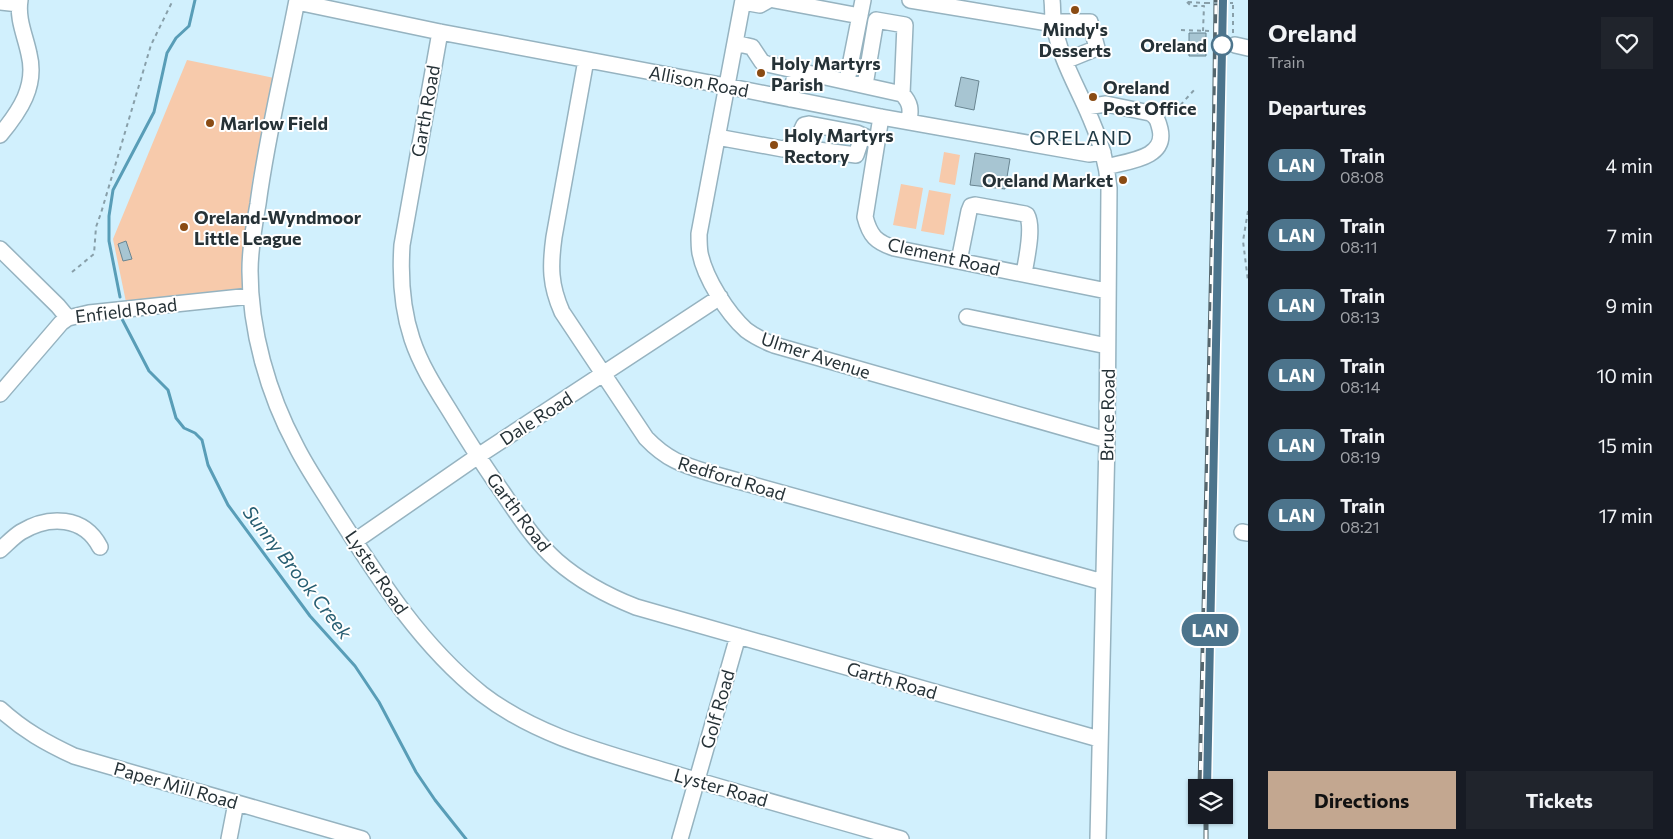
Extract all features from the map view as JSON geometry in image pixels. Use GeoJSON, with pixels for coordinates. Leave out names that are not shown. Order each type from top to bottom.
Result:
{"type":"FeatureCollection","features":[{"type":"Feature","properties":{"kind":"street"},"geometry":{"type":"LineString","coordinates":[[743,1],[760,5],[769,0]]}},
{"type":"Feature","properties":{"kind":"street"},"geometry":{"type":"LineString","coordinates":[[774,0],[860,16]]}},
{"type":"Feature","properties":{"kind":"street"},"geometry":{"type":"LineString","coordinates":[[847,81],[863,0]]}},
{"type":"Feature","properties":{"kind":"street"},"geometry":{"type":"LineString","coordinates":[[910,0],[1054,23],[1090,22],[1097,48],[1065,61]]}},
{"type":"Feature","properties":{"kind":"street","name":"Bruce Road"},"geometry":{"type":"LineString","coordinates":[[1052,0],[1054,23],[1065,61],[1086,107],[1104,160],[1109,188],[1107,440],[1098,839]]}},
{"type":"Feature","properties":{"kind":"street","name":"Allison Road"},"geometry":{"type":"LineString","coordinates":[[297,1],[440,32],[881,117],[1089,154],[1104,160],[1144,157],[1154,151],[1160,144],[1161,134],[1158,121],[1150,113],[1106,104],[1086,107]]}},
{"type":"Feature","properties":{"kind":"street","name":"Lyster Road"},"geometry":{"type":"LineString","coordinates":[[297,1],[260,187],[251,244],[251,296],[257,332],[269,380],[286,425],[305,462],[407,618],[448,664],[485,696],[508,712],[560,738],[901,839]]}},
{"type":"Feature","properties":{"kind":"street","name":"Ulmer Avenue"},"geometry":{"type":"LineString","coordinates":[[743,1],[699,234],[700,253],[703,263],[720,297],[747,330],[760,339],[774,345],[1107,440]]}},
{"type":"Feature","properties":{"kind":"street"},"geometry":{"type":"LineString","coordinates":[[0,2],[19,2],[20,25],[31,63],[29,82],[21,108],[0,135]]}},
{"type":"Feature","properties":{"kind":"street"},"geometry":{"type":"LineString","coordinates":[[865,85],[876,20],[906,25],[902,94]]}},
{"type":"Feature","properties":{"kind":"street","name":"Garth Road"},"geometry":{"type":"LineString","coordinates":[[440,32],[402,245],[400,264],[403,298],[411,338],[427,375],[478,456],[532,535],[558,561],[574,573],[610,596],[636,607],[1099,739]]}},
{"type":"Feature","properties":{"kind":"street"},"geometry":{"type":"LineString","coordinates":[[735,43],[752,47],[762,62],[767,64],[902,94],[908,100],[911,110],[909,122]]}},
{"type":"Feature","properties":{"kind":"street","name":"Redford Road"},"geometry":{"type":"LineString","coordinates":[[586,60],[554,237],[551,277],[562,312],[646,438],[664,455],[674,461],[713,474],[1103,582]]}},
{"type":"Feature","properties":{"kind":"street"},"geometry":{"type":"LineString","coordinates":[[790,99],[796,70]]}},
{"type":"Feature","properties":{"kind":"street"},"geometry":{"type":"LineString","coordinates":[[717,137],[783,149],[795,144],[806,125],[804,116],[806,102]]}},
{"type":"Feature","properties":{"kind":"street","name":"Clement Road"},"geometry":{"type":"LineString","coordinates":[[881,117],[865,218],[872,235],[882,244],[1108,291]]}},
{"type":"Feature","properties":{"kind":"street"},"geometry":{"type":"LineString","coordinates":[[806,125],[857,134],[877,142]]}},
{"type":"Feature","properties":{"kind":"street"},"geometry":{"type":"LineString","coordinates":[[795,144],[810,149],[856,155],[862,137]]}},
{"type":"Feature","properties":{"kind":"street"},"geometry":{"type":"LineString","coordinates":[[959,261],[969,211],[971,206],[975,204],[1025,214],[1029,217],[1028,246],[1024,274]]}},
{"type":"Feature","properties":{"kind":"street","name":"Enfield Road"},"geometry":{"type":"LineString","coordinates":[[0,249],[68,318],[89,313],[251,296]]}},
{"type":"Feature","properties":{"kind":"street","name":"Dale Road"},"geometry":{"type":"LineString","coordinates":[[355,541],[478,456],[720,297]]}},
{"type":"Feature","properties":{"kind":"street"},"geometry":{"type":"LineString","coordinates":[[967,317],[1107,346]]}},
{"type":"Feature","properties":{"kind":"street"},"geometry":{"type":"LineString","coordinates":[[0,394],[54,331],[68,318]]}},
{"type":"Feature","properties":{"kind":"street"},"geometry":{"type":"LineString","coordinates":[[0,550],[21,532],[37,525],[54,522],[75,523],[85,528],[92,534],[100,547]]}},
{"type":"Feature","properties":{"kind":"street","name":"Golf Road"},"geometry":{"type":"LineString","coordinates":[[680,839],[738,636]]}},
{"type":"Feature","properties":{"kind":"street","name":"Paper Mill Road"},"geometry":{"type":"LineString","coordinates":[[0,709],[18,726],[47,744],[74,756],[362,839]]}},
{"type":"Feature","properties":{"kind":"street"},"geometry":{"type":"LineString","coordinates":[[229,839],[236,803]]}},
{"type":"Feature","properties":{"kind":"path"},"geometry":{"type":"LineString","coordinates":[[72,272],[94,254],[96,227],[151,45],[173,0]]}},
{"type":"Feature","properties":{"kind":"path"},"geometry":{"type":"LineString","coordinates":[[1203,31],[1204,6],[1191,6],[1187,2],[1233,3],[1238,42]]}},
{"type":"Feature","properties":{"kind":"path"},"geometry":{"type":"LineString","coordinates":[[1181,30],[1211,31]]}},
{"type":"Feature","properties":{"kind":"path"},"geometry":{"type":"LineString","coordinates":[[1226,31],[1238,42]]}},
{"type":"Feature","properties":{"kind":"path"},"geometry":{"type":"LineString","coordinates":[[1176,110],[1196,89]]}},
{"type":"Feature","properties":{"kind":"path"},"geometry":{"type":"LineString","coordinates":[[1248,211],[1243,241],[1248,281]]}},
{"type":"Feature","properties":{"kind":"shaded area","name":"Marlow Field"},"geometry":{"type":"Polygon","coordinates":[[[187,60],[274,78],[252,182],[245,292],[126,302],[113,239],[187,60]]]}},
{"type":"Feature","properties":{"kind":"shaded area"},"geometry":{"type":"Polygon","coordinates":[[[944,152],[960,155],[955,185],[939,182],[944,152]]]}},
{"type":"Feature","properties":{"kind":"shaded area"},"geometry":{"type":"Polygon","coordinates":[[[901,184],[923,188],[916,229],[893,225],[901,184]]]}},
{"type":"Feature","properties":{"kind":"shaded area"},"geometry":{"type":"Polygon","coordinates":[[[929,190],[951,194],[944,235],[921,231],[929,190]]]}},
{"type":"Feature","properties":{"kind":"building"},"geometry":{"type":"Polygon","coordinates":[[[1189,33],[1206,33],[1206,56],[1189,56],[1189,33]]]}},
{"type":"Feature","properties":{"kind":"building"},"geometry":{"type":"Polygon","coordinates":[[[961,77],[979,81],[974,110],[955,106],[961,77]]]}},
{"type":"Feature","properties":{"kind":"building"},"geometry":{"type":"Polygon","coordinates":[[[975,153],[1010,159],[1005,189],[970,185],[975,153]]]}},
{"type":"Feature","properties":{"kind":"building"},"geometry":{"type":"Polygon","coordinates":[[[126,241],[132,259],[123,261],[118,244],[126,241]]]}},
{"type":"Feature","properties":{"kind":"waterway","name":"Sunny Brook Creek"},"geometry":{"type":"LineString","coordinates":[[120,297],[109,241],[109,216],[113,190],[154,112],[167,53],[176,38],[189,26],[195,0]]}},
{"type":"Feature","properties":{"kind":"waterway","name":"Sunny Brook Creek"},"geometry":{"type":"LineString","coordinates":[[122,319],[149,371],[168,390],[176,418],[184,428],[195,433],[202,440],[208,465],[228,505],[310,616],[355,666],[379,702],[416,772],[435,800],[466,839]]}},
{"type":"Feature","properties":{"kind":"railway"},"geometry":{"type":"LineString","coordinates":[[1200,779],[1216,0]]}},
{"type":"Feature","properties":{"kind":"railway"},"geometry":{"type":"LineString","coordinates":[[1206,824],[1206,839]]}},
{"type":"Feature","properties":{"kind":"train","name":"LAN"},"geometry":{"type":"LineString","coordinates":[[1207,779],[1223,0]]}},
{"type":"Feature","properties":{"kind":"place","name":"Mindy's Desserts"},"geometry":{"type":"Point","coordinates":[1075,10]}},
{"type":"Feature","properties":{"kind":"place","name":"Oreland"},"geometry":{"type":"Point","coordinates":[1222,45]}},
{"type":"Feature","properties":{"kind":"place","name":"Holy Martyrs Parish"},"geometry":{"type":"Point","coordinates":[761,73]}},
{"type":"Feature","properties":{"kind":"place","name":"Oreland Post Office"},"geometry":{"type":"Point","coordinates":[1093,97]}},
{"type":"Feature","properties":{"kind":"place","name":"Marlow Field"},"geometry":{"type":"Point","coordinates":[210,123]}},
{"type":"Feature","properties":{"kind":"place","name":"Holy Martyrs Rectory"},"geometry":{"type":"Point","coordinates":[774,145]}},
{"type":"Feature","properties":{"kind":"place","name":"Oreland Market"},"geometry":{"type":"Point","coordinates":[1123,180]}},
{"type":"Feature","properties":{"kind":"place","name":"Oreland-Wyndmoor Little League"},"geometry":{"type":"Point","coordinates":[184,227]}},
{"type":"Feature","properties":{"kind":"district","name":"ORELAND"},"geometry":{"type":"Point","coordinates":[1081,137]}}]}
